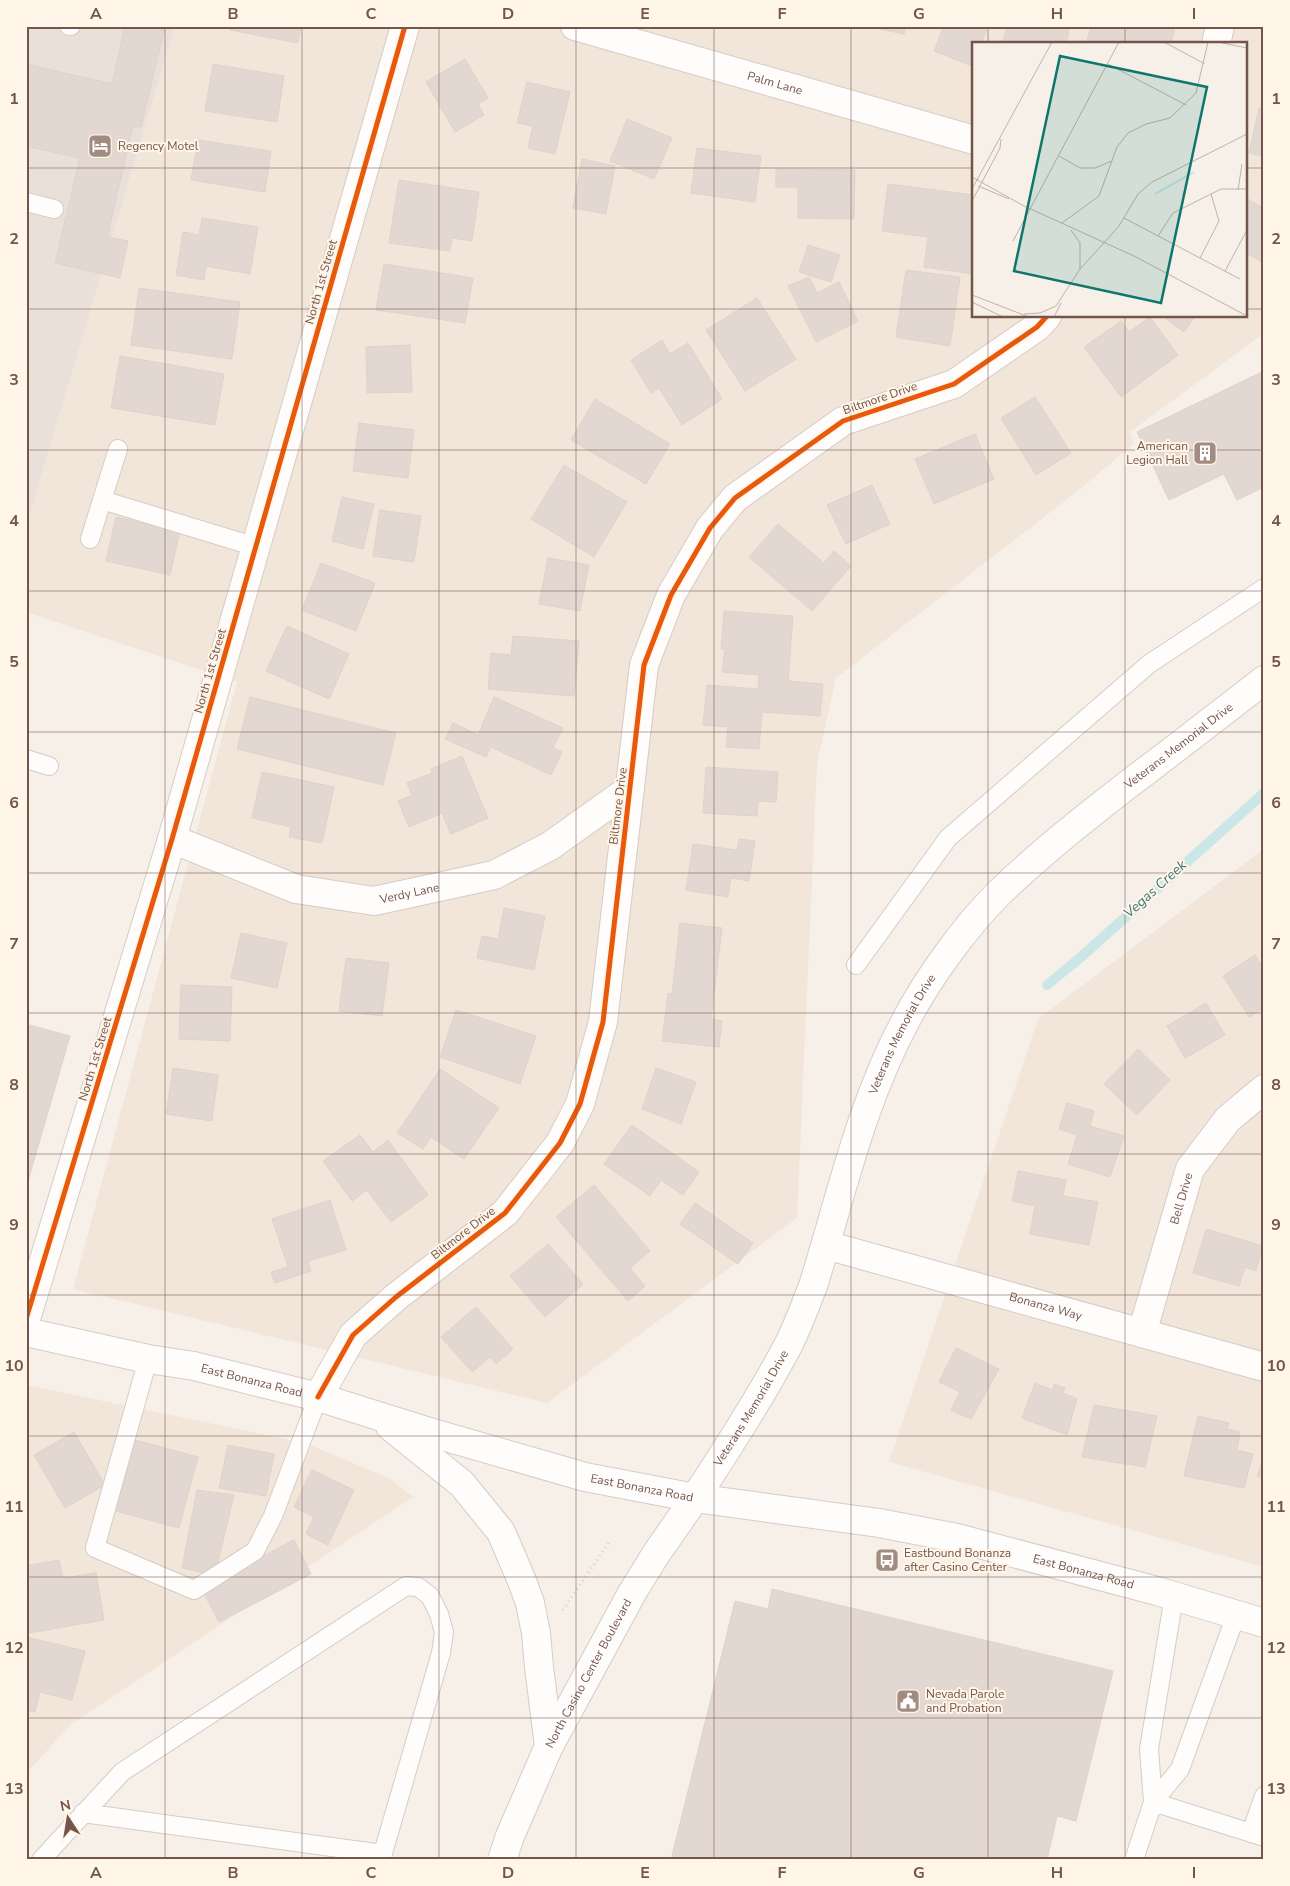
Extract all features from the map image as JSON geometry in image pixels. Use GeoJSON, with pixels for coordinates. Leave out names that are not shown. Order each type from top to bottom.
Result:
{"type":"FeatureCollection","features":[{"type":"Feature","properties":{"kind":"street","name":"North 1st Street"},"geometry":{"type":"LineString","coordinates":[[26,1320],[172,840],[405,26]]}},
{"type":"Feature","properties":{"kind":"street","name":"Palm Lane"},"geometry":{"type":"LineString","coordinates":[[575,26],[972,139]]}},
{"type":"Feature","properties":{"kind":"street"},"geometry":{"type":"LineString","coordinates":[[1216,42],[1220,26]]}},
{"type":"Feature","properties":{"kind":"street","name":"Biltmore Drive"},"geometry":{"type":"LineString","coordinates":[[318,1397],[353,1335],[396,1297],[505,1212],[560,1143],[580,1104],[603,1022],[644,664],[671,596],[710,528],[735,498],[843,421],[954,384],[1037,327],[1045,318]]}},
{"type":"Feature","properties":{"kind":"street","name":"Veterans Memorial Drive"},"geometry":{"type":"LineString","coordinates":[[695,1498],[731,1443],[785,1352],[814,1286],[870,1099],[906,1020],[930,979],[958,940],[996,895],[1034,860],[1075,826],[1264,680]]}},
{"type":"Feature","properties":{"kind":"street","name":"Verdy Lane"},"geometry":{"type":"LineString","coordinates":[[172,840],[296,889],[374,901],[494,875],[550,846],[630,789]]}},
{"type":"Feature","properties":{"kind":"street","name":"Bell Drive"},"geometry":{"type":"LineString","coordinates":[[1142,1333],[1190,1169],[1228,1119],[1264,1089]]}},
{"type":"Feature","properties":{"kind":"street","name":"Bonanza Way"},"geometry":{"type":"LineString","coordinates":[[826,1244],[1264,1367]]}},
{"type":"Feature","properties":{"kind":"street","name":"East Bonanza Road"},"geometry":{"type":"LineString","coordinates":[[26,1332],[148,1359],[194,1366],[318,1397],[379,1417],[585,1477],[695,1498],[841,1518],[948,1537],[1174,1596],[1264,1622]]}},
{"type":"Feature","properties":{"kind":"street"},"geometry":{"type":"LineString","coordinates":[[379,1417],[462,1484],[500,1532],[530,1602],[536,1633],[549,1746]]}},
{"type":"Feature","properties":{"kind":"street","name":"North Casino Center Boulevard"},"geometry":{"type":"LineString","coordinates":[[502,1860],[510,1836],[549,1746],[632,1592],[695,1498]]}},
{"type":"Feature","properties":{"kind":"lane"},"geometry":{"type":"LineString","coordinates":[[26,202],[54,209]]}},
{"type":"Feature","properties":{"kind":"lane"},"geometry":{"type":"LineString","coordinates":[[90,539],[118,449]]}},
{"type":"Feature","properties":{"kind":"lane"},"geometry":{"type":"LineString","coordinates":[[102,500],[256,547]]}},
{"type":"Feature","properties":{"kind":"lane"},"geometry":{"type":"LineString","coordinates":[[856,965],[948,838],[1149,664],[1264,588]]}},
{"type":"Feature","properties":{"kind":"lane"},"geometry":{"type":"LineString","coordinates":[[26,759],[49,766]]}},
{"type":"Feature","properties":{"kind":"lane"},"geometry":{"type":"LineString","coordinates":[[148,1359],[95,1548],[194,1590],[255,1551],[273,1516],[318,1397]]}},
{"type":"Feature","properties":{"kind":"lane"},"geometry":{"type":"LineString","coordinates":[[41,1860],[83,1813],[122,1772],[406,1586],[418,1587],[430,1596],[439,1614],[444,1632],[441,1653],[382,1857],[83,1813]]}},
{"type":"Feature","properties":{"kind":"lane"},"geometry":{"type":"LineString","coordinates":[[1153,1802],[1149,1749],[1174,1596]]}},
{"type":"Feature","properties":{"kind":"lane"},"geometry":{"type":"LineString","coordinates":[[1134,1860],[1153,1802],[1180,1770],[1236,1614]]}},
{"type":"Feature","properties":{"kind":"lane"},"geometry":{"type":"LineString","coordinates":[[1153,1802],[1258,1835],[1264,1796]]}},
{"type":"Feature","properties":{"kind":"path"},"geometry":{"type":"LineString","coordinates":[[558,1616],[608,1542]]}},
{"type":"Feature","properties":{"kind":"shaded area"},"geometry":{"type":"Polygon","coordinates":[[[26,26],[175,26],[26,527],[26,26]]]}},
{"type":"Feature","properties":{"kind":"shaded area"},"geometry":{"type":"Polygon","coordinates":[[[175,26],[1264,26],[1264,333],[1130,432],[1133,444],[1079,490],[836,678],[817,763],[797,1218],[547,1403],[73,1289],[237,682],[26,612],[26,527],[175,26]]]}},
{"type":"Feature","properties":{"kind":"shaded area"},"geometry":{"type":"Polygon","coordinates":[[[1264,849],[1264,1567],[889,1462],[1038,1019],[1264,849]]]}},
{"type":"Feature","properties":{"kind":"shaded area"},"geometry":{"type":"Polygon","coordinates":[[[26,1385],[305,1443],[389,1478],[413,1497],[70,1725],[26,1774],[26,1385]]]}},
{"type":"Feature","properties":{"kind":"building"},"geometry":{"type":"Polygon","coordinates":[[[125,26],[165,26],[141,127],[133,126],[107,237],[128,241],[120,278],[55,263],[80,158],[26,146],[26,64],[112,84],[125,26]]]}},
{"type":"Feature","properties":{"kind":"building"},"geometry":{"type":"Polygon","coordinates":[[[231,26],[301,26],[298,43],[230,30],[231,26]]]}},
{"type":"Feature","properties":{"kind":"building"},"geometry":{"type":"Polygon","coordinates":[[[867,26],[906,26],[904,34],[867,26]]]}},
{"type":"Feature","properties":{"kind":"building"},"geometry":{"type":"Polygon","coordinates":[[[944,26],[988,26],[982,42],[972,42],[972,66],[934,51],[944,26]]]}},
{"type":"Feature","properties":{"kind":"building"},"geometry":{"type":"Polygon","coordinates":[[[1007,26],[1070,26],[1066,42],[1003,42],[1007,26]]]}},
{"type":"Feature","properties":{"kind":"building"},"geometry":{"type":"Polygon","coordinates":[[[1091,26],[1175,26],[1171,42],[1087,42],[1091,26]]]}},
{"type":"Feature","properties":{"kind":"building"},"geometry":{"type":"Polygon","coordinates":[[[465,59],[488,98],[478,104],[484,115],[455,132],[426,82],[465,59]]]}},
{"type":"Feature","properties":{"kind":"building"},"geometry":{"type":"Polygon","coordinates":[[[213,64],[284,76],[277,122],[205,111],[213,64]]]}},
{"type":"Feature","properties":{"kind":"building"},"geometry":{"type":"Polygon","coordinates":[[[527,82],[570,92],[555,154],[528,148],[533,126],[517,123],[527,82]]]}},
{"type":"Feature","properties":{"kind":"building"},"geometry":{"type":"Polygon","coordinates":[[[1259,108],[1264,109],[1264,156],[1249,153],[1259,108]]]}},
{"type":"Feature","properties":{"kind":"building"},"geometry":{"type":"Polygon","coordinates":[[[627,119],[672,138],[654,179],[610,161],[627,119]]]}},
{"type":"Feature","properties":{"kind":"building"},"geometry":{"type":"Polygon","coordinates":[[[198,140],[271,151],[265,192],[191,180],[198,140]]]}},
{"type":"Feature","properties":{"kind":"building"},"geometry":{"type":"Polygon","coordinates":[[[697,148],[761,156],[755,202],[691,193],[697,148]]]}},
{"type":"Feature","properties":{"kind":"building"},"geometry":{"type":"Polygon","coordinates":[[[582,159],[615,166],[606,214],[573,208],[582,159]]]}},
{"type":"Feature","properties":{"kind":"building"},"geometry":{"type":"Polygon","coordinates":[[[776,169],[855,170],[854,219],[798,218],[798,187],[776,187],[776,169]]]}},
{"type":"Feature","properties":{"kind":"building"},"geometry":{"type":"Polygon","coordinates":[[[399,180],[479,192],[472,241],[452,238],[450,251],[389,243],[399,180]]]}},
{"type":"Feature","properties":{"kind":"building"},"geometry":{"type":"Polygon","coordinates":[[[888,184],[972,195],[972,274],[924,267],[928,237],[882,231],[888,184]]]}},
{"type":"Feature","properties":{"kind":"building"},"geometry":{"type":"Polygon","coordinates":[[[1248,199],[1263,208],[1264,206],[1264,263],[1248,254],[1248,199]]]}},
{"type":"Feature","properties":{"kind":"building"},"geometry":{"type":"Polygon","coordinates":[[[202,218],[258,227],[250,274],[206,266],[204,280],[176,275],[183,232],[199,235],[202,218]]]}},
{"type":"Feature","properties":{"kind":"building"},"geometry":{"type":"Polygon","coordinates":[[[808,245],[840,255],[831,282],[799,272],[808,245]]]}},
{"type":"Feature","properties":{"kind":"building"},"geometry":{"type":"Polygon","coordinates":[[[384,264],[473,278],[465,323],[376,310],[384,264]]]}},
{"type":"Feature","properties":{"kind":"building"},"geometry":{"type":"Polygon","coordinates":[[[906,270],[960,277],[950,346],[896,337],[906,270]]]}},
{"type":"Feature","properties":{"kind":"building"},"geometry":{"type":"Polygon","coordinates":[[[809,277],[817,293],[839,282],[858,321],[816,342],[788,286],[809,277]]]}},
{"type":"Feature","properties":{"kind":"building"},"geometry":{"type":"Polygon","coordinates":[[[139,288],[240,302],[232,359],[131,345],[139,288]]]}},
{"type":"Feature","properties":{"kind":"building"},"geometry":{"type":"Polygon","coordinates":[[[757,298],[796,359],[745,391],[706,330],[757,298]]]}},
{"type":"Feature","properties":{"kind":"building"},"geometry":{"type":"Polygon","coordinates":[[[1151,318],[1178,355],[1121,397],[1084,347],[1121,321],[1129,332],[1151,318]]]}},
{"type":"Feature","properties":{"kind":"building"},"geometry":{"type":"Polygon","coordinates":[[[1165,318],[1194,318],[1184,332],[1165,318]]]}},
{"type":"Feature","properties":{"kind":"building"},"geometry":{"type":"Polygon","coordinates":[[[662,340],[670,354],[688,343],[722,399],[682,425],[659,388],[651,393],[631,360],[662,340]]]}},
{"type":"Feature","properties":{"kind":"building"},"geometry":{"type":"Polygon","coordinates":[[[410,345],[412,392],[367,393],[366,347],[410,345]]]}},
{"type":"Feature","properties":{"kind":"building"},"geometry":{"type":"Polygon","coordinates":[[[120,356],[224,374],[215,425],[111,408],[120,356]]]}},
{"type":"Feature","properties":{"kind":"building","name":"American Legion Hall"},"geometry":{"type":"Polygon","coordinates":[[[1264,371],[1264,487],[1237,500],[1224,474],[1169,500],[1137,432],[1264,371]]]}},
{"type":"Feature","properties":{"kind":"building"},"geometry":{"type":"Polygon","coordinates":[[[1035,397],[1071,453],[1036,475],[1001,418],[1035,397]]]}},
{"type":"Feature","properties":{"kind":"building"},"geometry":{"type":"Polygon","coordinates":[[[595,399],[670,444],[646,484],[571,440],[595,399]]]}},
{"type":"Feature","properties":{"kind":"building"},"geometry":{"type":"Polygon","coordinates":[[[359,423],[414,430],[408,478],[353,471],[359,423]]]}},
{"type":"Feature","properties":{"kind":"building"},"geometry":{"type":"Polygon","coordinates":[[[975,434],[994,479],[934,504],[915,459],[975,434]]]}},
{"type":"Feature","properties":{"kind":"building"},"geometry":{"type":"Polygon","coordinates":[[[564,465],[627,502],[594,557],[531,519],[564,465]]]}},
{"type":"Feature","properties":{"kind":"building"},"geometry":{"type":"Polygon","coordinates":[[[872,485],[890,524],[846,544],[827,505],[872,485]]]}},
{"type":"Feature","properties":{"kind":"building"},"geometry":{"type":"Polygon","coordinates":[[[342,497],[374,504],[363,549],[332,541],[342,497]]]}},
{"type":"Feature","properties":{"kind":"building"},"geometry":{"type":"Polygon","coordinates":[[[380,510],[421,516],[414,562],[373,556],[380,510]]]}},
{"type":"Feature","properties":{"kind":"building"},"geometry":{"type":"Polygon","coordinates":[[[116,517],[180,531],[170,575],[106,561],[116,517]]]}},
{"type":"Feature","properties":{"kind":"building"},"geometry":{"type":"Polygon","coordinates":[[[778,524],[824,563],[834,551],[851,566],[812,611],[749,557],[778,524]]]}},
{"type":"Feature","properties":{"kind":"building"},"geometry":{"type":"Polygon","coordinates":[[[548,558],[589,565],[580,611],[539,604],[548,558]]]}},
{"type":"Feature","properties":{"kind":"building"},"geometry":{"type":"Polygon","coordinates":[[[321,563],[375,583],[356,631],[302,610],[321,563]]]}},
{"type":"Feature","properties":{"kind":"building"},"geometry":{"type":"Polygon","coordinates":[[[724,611],[793,616],[788,681],[823,684],[820,716],[762,712],[759,749],[726,747],[728,727],[703,725],[707,685],[758,689],[759,675],[722,672],[725,650],[721,649],[724,611]]]}},
{"type":"Feature","properties":{"kind":"building"},"geometry":{"type":"Polygon","coordinates":[[[287,626],[349,654],[329,699],[266,671],[287,626]]]}},
{"type":"Feature","properties":{"kind":"building"},"geometry":{"type":"Polygon","coordinates":[[[513,636],[579,641],[574,696],[488,689],[491,653],[511,655],[513,636]]]}},
{"type":"Feature","properties":{"kind":"building"},"geometry":{"type":"Polygon","coordinates":[[[250,697],[396,733],[383,785],[237,749],[250,697]]]}},
{"type":"Feature","properties":{"kind":"building"},"geometry":{"type":"Polygon","coordinates":[[[494,697],[563,728],[553,748],[562,752],[551,775],[491,747],[486,757],[445,739],[453,723],[478,735],[494,697]]]}},
{"type":"Feature","properties":{"kind":"building"},"geometry":{"type":"Polygon","coordinates":[[[462,756],[488,818],[451,834],[442,813],[409,827],[398,801],[412,795],[407,783],[432,773],[431,769],[462,756]]]}},
{"type":"Feature","properties":{"kind":"building"},"geometry":{"type":"Polygon","coordinates":[[[706,767],[778,772],[776,802],[758,801],[757,816],[703,813],[706,767]]]}},
{"type":"Feature","properties":{"kind":"building"},"geometry":{"type":"Polygon","coordinates":[[[262,772],[334,787],[322,843],[289,837],[291,827],[252,818],[262,772]]]}},
{"type":"Feature","properties":{"kind":"building"},"geometry":{"type":"Polygon","coordinates":[[[739,839],[755,841],[749,881],[731,878],[728,897],[686,890],[693,844],[737,850],[739,839]]]}},
{"type":"Feature","properties":{"kind":"building"},"geometry":{"type":"Polygon","coordinates":[[[504,908],[545,916],[534,970],[477,958],[482,936],[498,939],[504,908]]]}},
{"type":"Feature","properties":{"kind":"building"},"geometry":{"type":"Polygon","coordinates":[[[680,923],[722,928],[711,1019],[722,1021],[719,1047],[662,1041],[668,993],[672,994],[680,923]]]}},
{"type":"Feature","properties":{"kind":"building"},"geometry":{"type":"Polygon","coordinates":[[[241,933],[287,943],[277,988],[231,978],[241,933]]]}},
{"type":"Feature","properties":{"kind":"building"},"geometry":{"type":"Polygon","coordinates":[[[1255,955],[1264,969],[1264,1008],[1249,1017],[1223,976],[1255,955]]]}},
{"type":"Feature","properties":{"kind":"building"},"geometry":{"type":"Polygon","coordinates":[[[346,958],[389,963],[382,1016],[339,1011],[346,958]]]}},
{"type":"Feature","properties":{"kind":"building"},"geometry":{"type":"Polygon","coordinates":[[[181,985],[232,987],[230,1041],[179,1039],[181,985]]]}},
{"type":"Feature","properties":{"kind":"building"},"geometry":{"type":"Polygon","coordinates":[[[1206,1003],[1225,1035],[1185,1058],[1167,1026],[1206,1003]]]}},
{"type":"Feature","properties":{"kind":"building"},"geometry":{"type":"Polygon","coordinates":[[[456,1010],[536,1036],[520,1084],[440,1057],[456,1010]]]}},
{"type":"Feature","properties":{"kind":"building"},"geometry":{"type":"Polygon","coordinates":[[[26,1024],[70,1036],[26,1188],[26,1024]]]}},
{"type":"Feature","properties":{"kind":"building"},"geometry":{"type":"Polygon","coordinates":[[[1138,1049],[1170,1080],[1137,1115],[1104,1084],[1138,1049]]]}},
{"type":"Feature","properties":{"kind":"building"},"geometry":{"type":"Polygon","coordinates":[[[173,1068],[218,1075],[212,1121],[166,1114],[173,1068]]]}},
{"type":"Feature","properties":{"kind":"building"},"geometry":{"type":"Polygon","coordinates":[[[656,1068],[696,1082],[681,1124],[642,1109],[656,1068]]]}},
{"type":"Feature","properties":{"kind":"building"},"geometry":{"type":"Polygon","coordinates":[[[440,1069],[499,1108],[464,1159],[431,1137],[423,1149],[397,1133],[440,1069]]]}},
{"type":"Feature","properties":{"kind":"building"},"geometry":{"type":"Polygon","coordinates":[[[1067,1103],[1094,1111],[1090,1126],[1124,1136],[1110,1177],[1068,1164],[1077,1135],[1059,1129],[1067,1103]]]}},
{"type":"Feature","properties":{"kind":"building"},"geometry":{"type":"Polygon","coordinates":[[[632,1125],[699,1172],[683,1195],[661,1180],[650,1196],[604,1164],[632,1125]]]}},
{"type":"Feature","properties":{"kind":"building"},"geometry":{"type":"Polygon","coordinates":[[[360,1135],[373,1152],[388,1140],[428,1195],[391,1222],[367,1190],[352,1201],[323,1161],[360,1135]]]}},
{"type":"Feature","properties":{"kind":"building"},"geometry":{"type":"Polygon","coordinates":[[[1018,1171],[1066,1180],[1063,1196],[1098,1202],[1089,1245],[1030,1234],[1035,1206],[1012,1201],[1018,1171]]]}},
{"type":"Feature","properties":{"kind":"building"},"geometry":{"type":"Polygon","coordinates":[[[594,1185],[650,1251],[630,1268],[645,1286],[628,1301],[556,1217],[594,1185]]]}},
{"type":"Feature","properties":{"kind":"building"},"geometry":{"type":"Polygon","coordinates":[[[330,1200],[346,1250],[308,1261],[311,1271],[275,1283],[271,1272],[288,1267],[272,1219],[330,1200]]]}},
{"type":"Feature","properties":{"kind":"building"},"geometry":{"type":"Polygon","coordinates":[[[695,1203],[753,1243],[738,1264],[680,1224],[695,1203]]]}},
{"type":"Feature","properties":{"kind":"building"},"geometry":{"type":"Polygon","coordinates":[[[1206,1229],[1263,1246],[1256,1271],[1245,1267],[1239,1286],[1193,1273],[1206,1229]]]}},
{"type":"Feature","properties":{"kind":"building"},"geometry":{"type":"Polygon","coordinates":[[[548,1244],[583,1284],[545,1317],[510,1276],[548,1244]]]}},
{"type":"Feature","properties":{"kind":"building"},"geometry":{"type":"Polygon","coordinates":[[[476,1307],[513,1349],[496,1364],[490,1357],[472,1372],[441,1337],[476,1307]]]}},
{"type":"Feature","properties":{"kind":"building"},"geometry":{"type":"Polygon","coordinates":[[[956,1348],[999,1369],[971,1419],[951,1410],[960,1392],[939,1382],[956,1348]]]}},
{"type":"Feature","properties":{"kind":"building"},"geometry":{"type":"Polygon","coordinates":[[[1035,1383],[1053,1390],[1054,1384],[1065,1388],[1063,1393],[1077,1399],[1067,1435],[1022,1418],[1035,1383]]]}},
{"type":"Feature","properties":{"kind":"building"},"geometry":{"type":"Polygon","coordinates":[[[1094,1405],[1157,1416],[1145,1467],[1082,1457],[1094,1405]]]}},
{"type":"Feature","properties":{"kind":"building"},"geometry":{"type":"Polygon","coordinates":[[[1198,1416],[1229,1423],[1227,1429],[1240,1432],[1237,1450],[1253,1454],[1244,1488],[1184,1476],[1198,1416]]]}},
{"type":"Feature","properties":{"kind":"building"},"geometry":{"type":"Polygon","coordinates":[[[74,1432],[105,1485],[65,1508],[34,1455],[74,1432]]]}},
{"type":"Feature","properties":{"kind":"building"},"geometry":{"type":"Polygon","coordinates":[[[135,1440],[198,1457],[179,1528],[116,1511],[135,1440]]]}},
{"type":"Feature","properties":{"kind":"building"},"geometry":{"type":"Polygon","coordinates":[[[228,1445],[274,1454],[266,1496],[219,1488],[228,1445]]]}},
{"type":"Feature","properties":{"kind":"building"},"geometry":{"type":"Polygon","coordinates":[[[1264,1458],[1264,1478],[1257,1476],[1264,1458]]]}},
{"type":"Feature","properties":{"kind":"building"},"geometry":{"type":"Polygon","coordinates":[[[312,1470],[354,1490],[328,1545],[306,1534],[314,1517],[294,1507],[312,1470]]]}},
{"type":"Feature","properties":{"kind":"building"},"geometry":{"type":"Polygon","coordinates":[[[197,1490],[234,1495],[215,1575],[182,1568],[197,1490]]]}},
{"type":"Feature","properties":{"kind":"building"},"geometry":{"type":"Polygon","coordinates":[[[294,1540],[311,1574],[219,1622],[201,1588],[294,1540]]]}},
{"type":"Feature","properties":{"kind":"building"},"geometry":{"type":"Polygon","coordinates":[[[59,1560],[63,1578],[96,1573],[104,1620],[29,1633],[26,1617],[26,1566],[59,1560]]]}},
{"type":"Feature","properties":{"kind":"building","name":"Nevada Parole and Probation"},"geometry":{"type":"Polygon","coordinates":[[[772,1589],[1113,1671],[1076,1821],[1057,1816],[1047,1860],[671,1860],[735,1601],[768,1609],[772,1589]]]}},
{"type":"Feature","properties":{"kind":"building"},"geometry":{"type":"Polygon","coordinates":[[[26,1637],[85,1651],[72,1700],[40,1692],[35,1712],[26,1710],[26,1637]]]}},
{"type":"Feature","properties":{"kind":"waterway","name":"Vegas Creek"},"geometry":{"type":"LineString","coordinates":[[1047,985],[1081,957],[1264,793]]}},
{"type":"Feature","properties":{"kind":"cycle path"},"geometry":{"type":"LineString","coordinates":[[26,1319],[172,839],[405,26]]}},
{"type":"Feature","properties":{"kind":"cycle path"},"geometry":{"type":"LineString","coordinates":[[318,1397],[353,1335],[396,1297],[505,1213],[560,1143],[580,1104],[603,1022],[644,665],[671,595],[710,528],[735,498],[843,421],[954,384],[1037,327],[1045,318]]}},
{"type":"Feature","properties":{"kind":"place","name":"Regency Motel"},"geometry":{"type":"Point","coordinates":[100,146]}},
{"type":"Feature","properties":{"kind":"place","name":"American Legion Hall"},"geometry":{"type":"Point","coordinates":[1205,453]}},
{"type":"Feature","properties":{"kind":"place","name":"Eastbound Bonanza after Casino Center"},"geometry":{"type":"Point","coordinates":[887,1560]}},
{"type":"Feature","properties":{"kind":"place","name":"Nevada Parole and Probation"},"geometry":{"type":"Point","coordinates":[908,1701]}}]}
